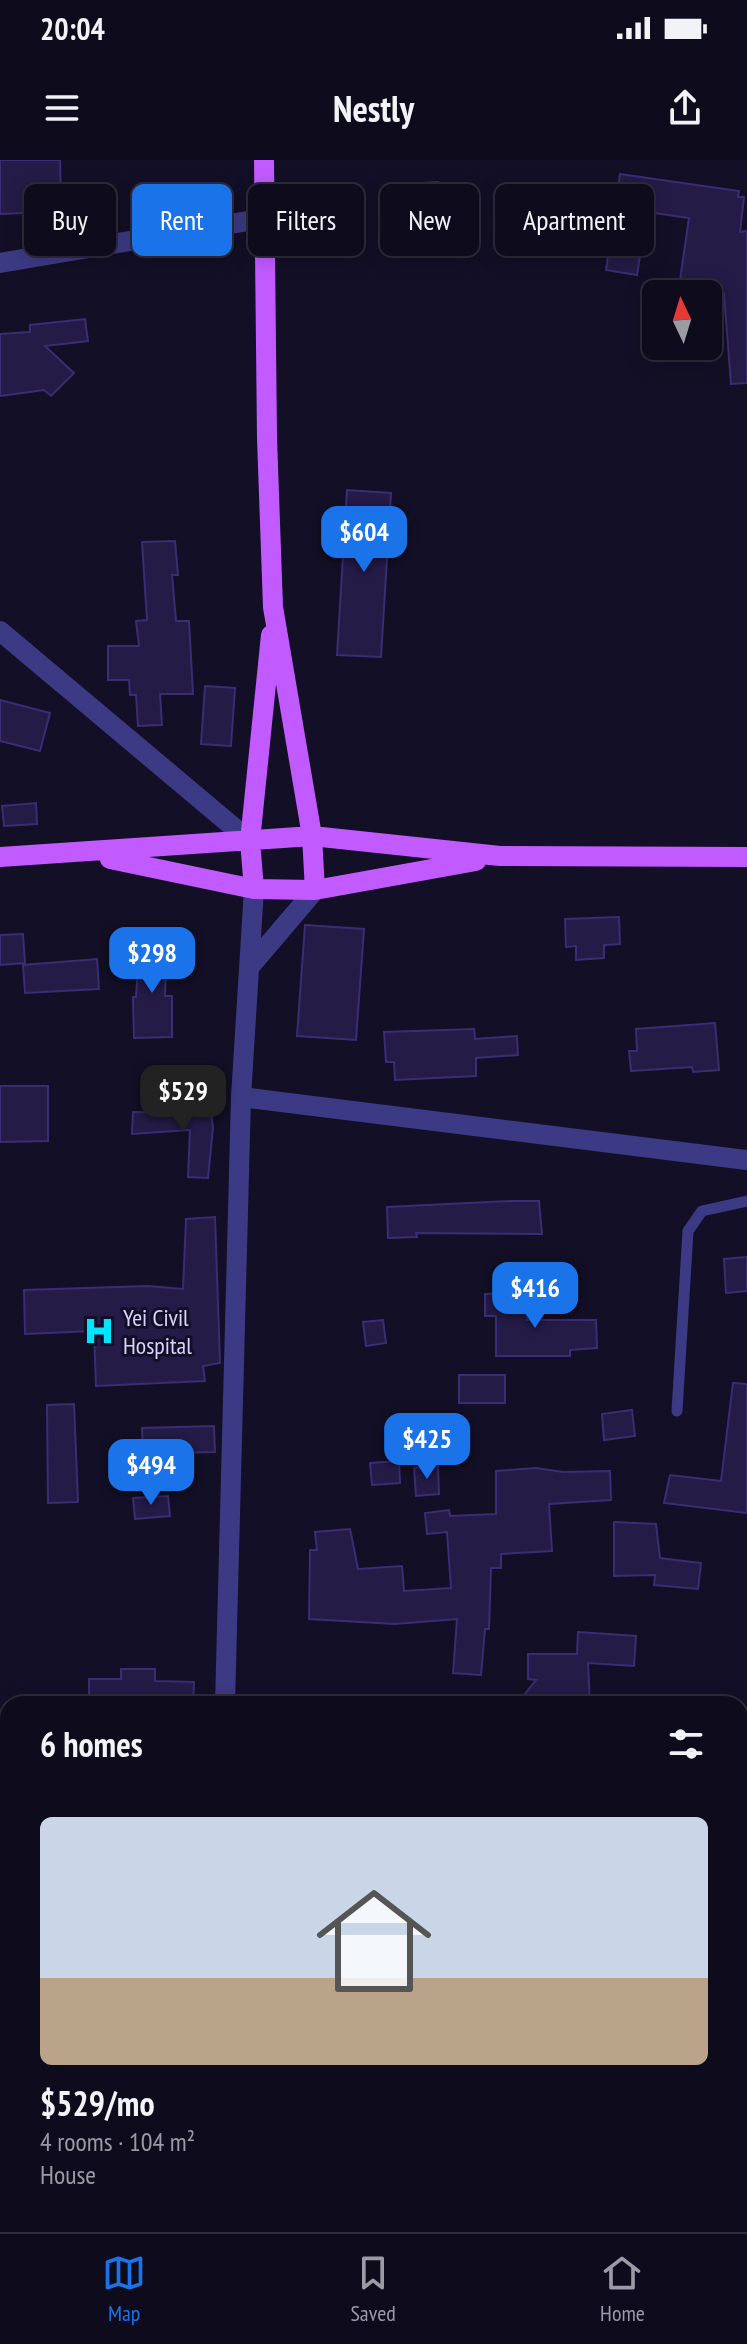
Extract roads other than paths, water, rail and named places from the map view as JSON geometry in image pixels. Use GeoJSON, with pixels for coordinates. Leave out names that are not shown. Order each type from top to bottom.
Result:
{"type":"FeatureCollection","features":[{"type":"Feature","properties":{"kind":"main road"},"geometry":{"type":"LineString","coordinates":[[264,160],[264,184]]}},
{"type":"Feature","properties":{"kind":"main road"},"geometry":{"type":"LineString","coordinates":[[265,256],[273,607],[312,836],[315,890]]}},
{"type":"Feature","properties":{"kind":"main road"},"geometry":{"type":"LineString","coordinates":[[254,889],[250,841],[273,607]]}},
{"type":"Feature","properties":{"kind":"main road"},"geometry":{"type":"LineString","coordinates":[[0,857],[312,836],[500,856],[747,857]]}},
{"type":"Feature","properties":{"kind":"main road"},"geometry":{"type":"LineString","coordinates":[[85,853],[254,889],[315,890],[500,856]]}},
{"type":"Feature","properties":{"kind":"street"},"geometry":{"type":"LineString","coordinates":[[0,263],[248,221]]}},
{"type":"Feature","properties":{"kind":"street"},"geometry":{"type":"LineString","coordinates":[[0,631],[250,841]]}},
{"type":"Feature","properties":{"kind":"street"},"geometry":{"type":"LineString","coordinates":[[225,1696],[241,1097],[252,964],[254,889]]}},
{"type":"Feature","properties":{"kind":"street"},"geometry":{"type":"LineString","coordinates":[[252,964],[315,890]]}},
{"type":"Feature","properties":{"kind":"street"},"geometry":{"type":"LineString","coordinates":[[241,1097],[747,1160]]}},
{"type":"Feature","properties":{"kind":"lane"},"geometry":{"type":"LineString","coordinates":[[677,1411],[688,1231],[702,1211],[747,1201]]}},
{"type":"Feature","properties":{"kind":"place","name":"Yei Civil Hospital"},"geometry":{"type":"Point","coordinates":[99,1331]}}]}
